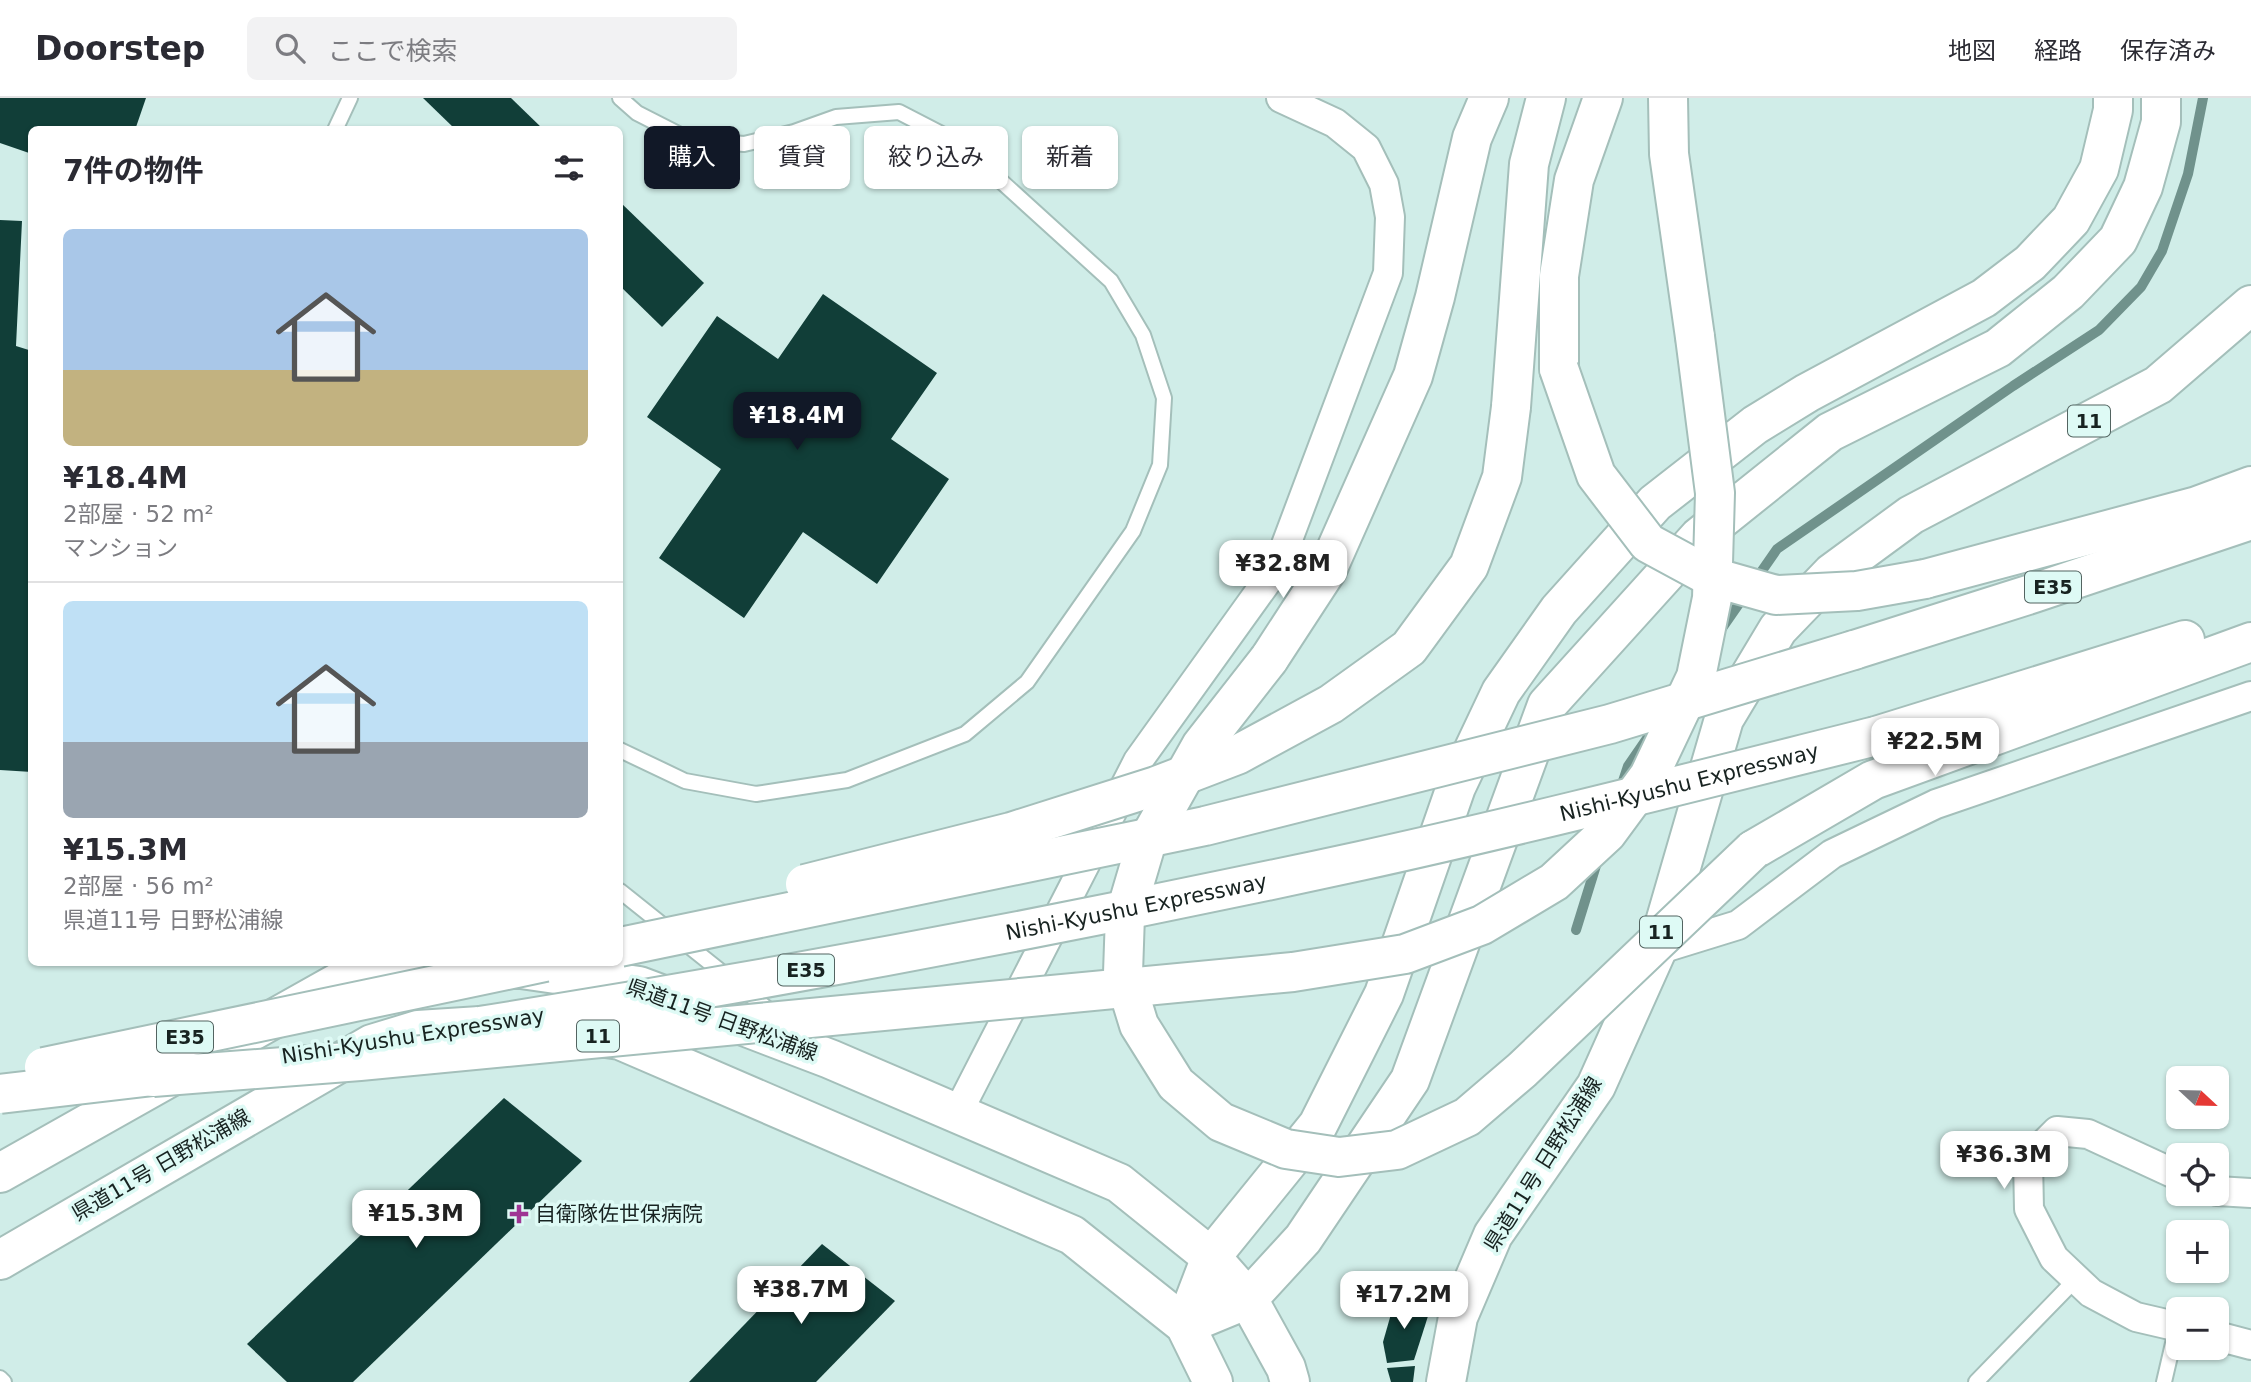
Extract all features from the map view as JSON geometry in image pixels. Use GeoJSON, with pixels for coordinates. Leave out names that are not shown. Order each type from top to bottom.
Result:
{"type":"FeatureCollection","features":[{"type":"Feature","properties":{"kind":"main road"},"geometry":{"type":"LineString","coordinates":[[1489,98],[1472,138],[1435,297],[1413,376],[1327,570],[1269,659],[1201,746],[1146,844],[1125,915],[1123,973],[1139,1026],[1176,1084],[1221,1122],[1286,1149],[1339,1157],[1397,1150],[1467,1117],[1522,1070],[1753,850],[1873,780],[2251,642]]}},
{"type":"Feature","properties":{"kind":"main road"},"geometry":{"type":"LineString","coordinates":[[623,930],[1011,832],[1130,794],[1237,755],[1331,704],[1409,648],[1469,566],[1502,477],[1511,407],[1529,164],[1546,98]]}},
{"type":"Feature","properties":{"kind":"main road"},"geometry":{"type":"LineString","coordinates":[[1603,98],[1574,180],[1559,276],[1559,369],[1596,475],[1648,543],[1709,576],[1776,595],[1857,591],[1925,579],[2197,506],[2251,486]]}},
{"type":"Feature","properties":{"kind":"main road"},"geometry":{"type":"LineString","coordinates":[[153,1077],[360,1061],[1293,972],[1405,954],[1482,925],[1554,882],[1606,833],[1649,776],[1696,677],[1712,598],[1715,492],[1668,154],[1668,98]]}},
{"type":"Feature","properties":{"kind":"main road"},"geometry":{"type":"LineString","coordinates":[[1185,1325],[1211,1257],[1318,1125],[1384,994],[1456,787],[1501,692],[1559,610],[1655,503],[1755,425],[1807,393],[1984,298],[2031,263],[2071,220],[2099,169],[2113,110],[2113,98]]}},
{"type":"Feature","properties":{"kind":"main road"},"geometry":{"type":"LineString","coordinates":[[1185,1325],[1248,1299],[1303,1239],[1410,1080],[1547,705],[1699,537],[1830,432],[1997,348],[2068,292],[2118,240],[2143,187],[2161,122],[2161,98]]}},
{"type":"Feature","properties":{"kind":"main road","name":"県道11号 日野松浦線"},"geometry":{"type":"LineString","coordinates":[[1446,1382],[1458,1317],[1493,1236],[1596,1086],[1657,950],[1724,719],[1778,629],[1832,573],[1911,515],[2158,385],[2251,305]]}},
{"type":"Feature","properties":{"kind":"main road","name":"E35"},"geometry":{"type":"LineString","coordinates":[[623,946],[1205,826],[1589,729],[2022,597],[2251,520]]}},
{"type":"Feature","properties":{"kind":"main road","name":"Nishi-Kyushu Expressway"},"geometry":{"type":"LineString","coordinates":[[0,1094],[153,1077],[578,1010],[983,938],[1361,861],[1876,736],[2251,620]]}},
{"type":"Feature","properties":{"kind":"main road"},"geometry":{"type":"LineString","coordinates":[[370,998],[486,966]]}},
{"type":"Feature","properties":{"kind":"main road","name":"Nishi-Kyushu Expressway"},"geometry":{"type":"LineString","coordinates":[[0,1077],[526,966]]}},
{"type":"Feature","properties":{"kind":"main road","name":"県道11号 日野松浦線"},"geometry":{"type":"LineString","coordinates":[[0,1173],[339,982],[390,968],[521,969],[639,986],[830,1059],[1119,1183],[1211,1257],[1248,1299],[1286,1368],[1290,1382]]}},
{"type":"Feature","properties":{"kind":"main road","name":"県道11号 日野松浦線"},"geometry":{"type":"LineString","coordinates":[[0,1260],[372,1044],[418,1030],[518,1023],[620,1040],[1072,1235],[1185,1325],[1213,1382]]}},
{"type":"Feature","properties":{"kind":"street"},"geometry":{"type":"LineString","coordinates":[[957,1114],[1138,761],[1278,566],[1388,273],[1390,217],[1384,184],[1366,148],[1335,123],[1281,98]]}},
{"type":"Feature","properties":{"kind":"street"},"geometry":{"type":"LineString","coordinates":[[1657,950],[1738,925],[1832,854],[1936,804],[2251,696]]}},
{"type":"Feature","properties":{"kind":"street"},"geometry":{"type":"LineString","coordinates":[[2166,1171],[2088,1134],[2057,1132],[2028,1160],[2029,1209],[2054,1258],[2091,1293],[2136,1317],[2166,1324]]}},
{"type":"Feature","properties":{"kind":"street"},"geometry":{"type":"LineString","coordinates":[[2229,1192],[2251,1193]]}},
{"type":"Feature","properties":{"kind":"street"},"geometry":{"type":"LineString","coordinates":[[2229,1339],[2251,1345]]}},
{"type":"Feature","properties":{"kind":"lane"},"geometry":{"type":"LineString","coordinates":[[337,126],[350,98]]}},
{"type":"Feature","properties":{"kind":"lane"},"geometry":{"type":"LineString","coordinates":[[620,98],[636,113],[688,139],[744,144],[794,132],[836,117],[899,112],[959,143],[1111,281],[1143,335],[1164,398],[1160,466],[1133,531],[1027,682],[965,734],[847,780],[756,794],[685,781],[623,751]]}},
{"type":"Feature","properties":{"kind":"lane"},"geometry":{"type":"LineString","coordinates":[[623,893],[830,1059]]}},
{"type":"Feature","properties":{"kind":"lane"},"geometry":{"type":"LineString","coordinates":[[1976,1382],[2076,1279]]}},
{"type":"Feature","properties":{"kind":"lane"},"geometry":{"type":"LineString","coordinates":[[2164,1382],[2170,1360]]}},
{"type":"Feature","properties":{"kind":"building"},"geometry":{"type":"Polygon","coordinates":[[[0,98],[146,98],[136,126],[28,126],[28,153],[0,143],[0,98]]]}},
{"type":"Feature","properties":{"kind":"building"},"geometry":{"type":"Polygon","coordinates":[[[423,98],[511,98],[540,126],[452,126],[423,98]]]}},
{"type":"Feature","properties":{"kind":"building"},"geometry":{"type":"Polygon","coordinates":[[[623,205],[704,283],[662,327],[623,289],[623,205]]]}},
{"type":"Feature","properties":{"kind":"building"},"geometry":{"type":"Polygon","coordinates":[[[0,220],[22,221],[16,346],[28,350],[28,772],[0,770],[0,220]]]}},
{"type":"Feature","properties":{"kind":"building"},"geometry":{"type":"Polygon","coordinates":[[[823,294],[937,373],[891,439],[949,479],[877,584],[803,532],[744,618],[659,558],[721,469],[647,417],[717,316],[778,359],[823,294]]]}},
{"type":"Feature","properties":{"kind":"building"},"geometry":{"type":"Polygon","coordinates":[[[504,1098],[582,1161],[353,1382],[287,1382],[247,1344],[504,1098]]]}},
{"type":"Feature","properties":{"kind":"building"},"geometry":{"type":"Polygon","coordinates":[[[822,1244],[895,1301],[816,1382],[689,1382],[822,1244]]]}},
{"type":"Feature","properties":{"kind":"building"},"geometry":{"type":"Polygon","coordinates":[[[1397,1293],[1429,1313],[1414,1360],[1387,1363],[1383,1342],[1397,1293]]]}},
{"type":"Feature","properties":{"kind":"building"},"geometry":{"type":"Polygon","coordinates":[[[1415,1366],[1413,1382],[1391,1382],[1387,1368],[1415,1366]]]}},
{"type":"Feature","properties":{"kind":"waterway"},"geometry":{"type":"LineString","coordinates":[[1718,634],[1777,549],[2099,330],[2141,287],[2162,251],[2188,174],[2203,98]]}},
{"type":"Feature","properties":{"kind":"waterway"},"geometry":{"type":"LineString","coordinates":[[1620,790],[1628,766],[1650,734]]}},
{"type":"Feature","properties":{"kind":"waterway"},"geometry":{"type":"LineString","coordinates":[[1576,930],[1598,859]]}},
{"type":"Feature","properties":{"kind":"place","name":"自衛隊佐世保病院"},"geometry":{"type":"Point","coordinates":[519,1214]}}]}
